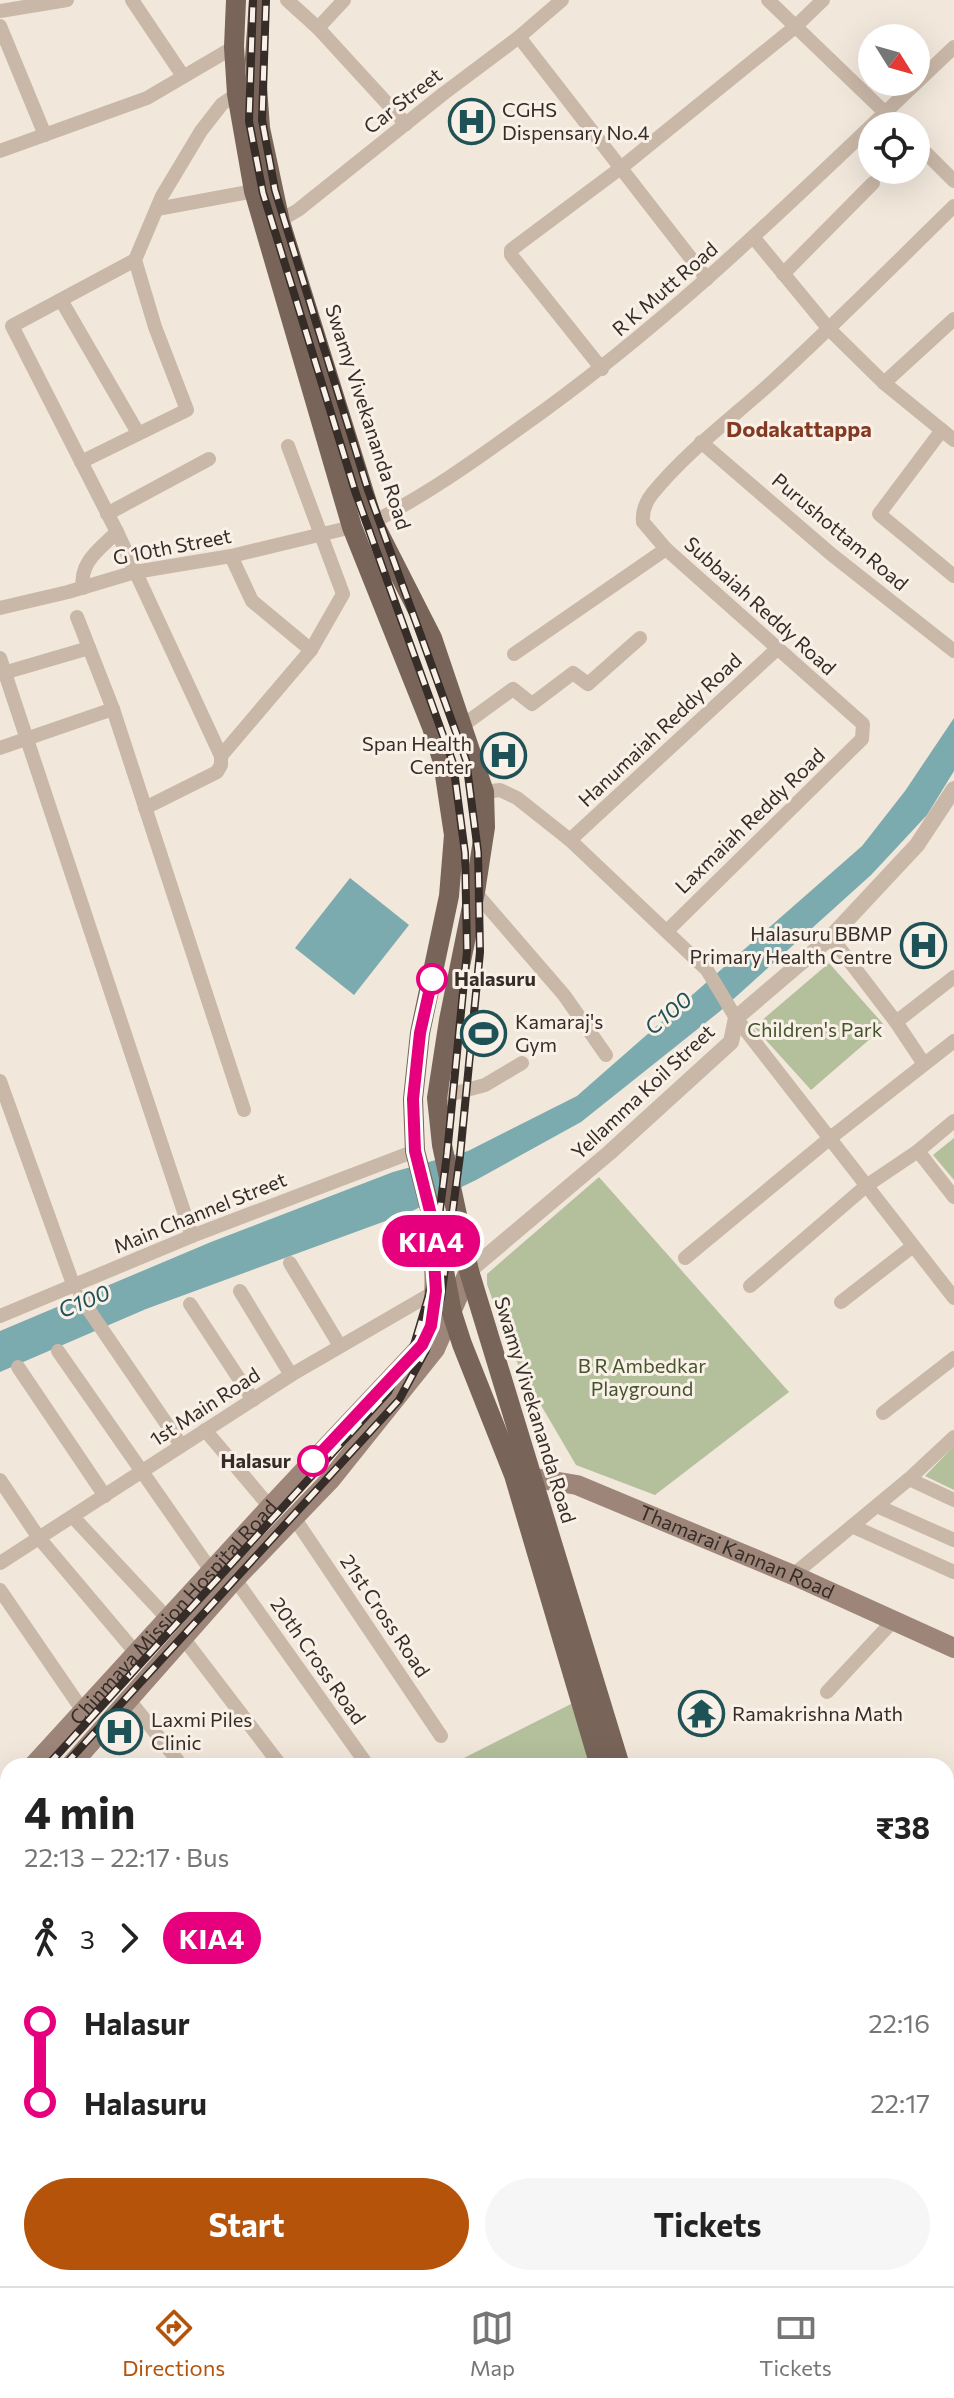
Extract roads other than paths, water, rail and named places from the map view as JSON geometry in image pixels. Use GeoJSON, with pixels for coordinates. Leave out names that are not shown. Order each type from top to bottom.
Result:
{"type":"FeatureCollection","features":[{"type":"Feature","properties":{"kind":"main road","name":"Swamy Vivekananda Road"},"geometry":{"type":"LineString","coordinates":[[236,0],[234,47],[237,94],[254,191],[272,225]]}},
{"type":"Feature","properties":{"kind":"main road","name":"Swamy Vivekananda Road"},"geometry":{"type":"LineString","coordinates":[[259,0],[255,59],[272,225],[362,524],[443,762],[454,831],[449,896],[420,1033],[413,1099],[416,1155],[438,1256],[462,1344],[522,1475],[617,1758]]}},
{"type":"Feature","properties":{"kind":"main road","name":"Swamy Vivekananda Road"},"geometry":{"type":"LineString","coordinates":[[362,524],[432,638],[484,792],[485,827],[437,1098],[442,1145],[469,1271],[598,1758]]}},
{"type":"Feature","properties":{"kind":"main road"},"geometry":{"type":"LineString","coordinates":[[454,831],[485,827]]}},
{"type":"Feature","properties":{"kind":"main road","name":"Chinmaya Mission Hospital Road"},"geometry":{"type":"LineString","coordinates":[[40,1758],[422,1345],[431,1326],[438,1256]]}},
{"type":"Feature","properties":{"kind":"main road","name":"Chinmaya Mission Hospital Road"},"geometry":{"type":"LineString","coordinates":[[77,1758],[235,1579],[331,1479],[435,1349],[469,1271]]}},
{"type":"Feature","properties":{"kind":"main road","name":"Thamarai Kannan Road"},"geometry":{"type":"LineString","coordinates":[[522,1475],[577,1485],[793,1575],[954,1648]]}},
{"type":"Feature","properties":{"kind":"street"},"geometry":{"type":"LineString","coordinates":[[0,11],[67,0]]}},
{"type":"Feature","properties":{"kind":"street"},"geometry":{"type":"LineString","coordinates":[[132,0],[183,76]]}},
{"type":"Feature","properties":{"kind":"street"},"geometry":{"type":"LineString","coordinates":[[287,0],[318,28],[406,124]]}},
{"type":"Feature","properties":{"kind":"street"},"geometry":{"type":"LineString","coordinates":[[318,28],[344,0]]}},
{"type":"Feature","properties":{"kind":"street","name":"Car Street"},"geometry":{"type":"LineString","coordinates":[[272,225],[519,37],[562,0]]}},
{"type":"Feature","properties":{"kind":"street"},"geometry":{"type":"LineString","coordinates":[[768,0],[885,112]]}},
{"type":"Feature","properties":{"kind":"street"},"geometry":{"type":"LineString","coordinates":[[602,369],[510,252],[622,167],[795,27],[823,0]]}},
{"type":"Feature","properties":{"kind":"street"},"geometry":{"type":"LineString","coordinates":[[0,26],[45,135]]}},
{"type":"Feature","properties":{"kind":"street"},"geometry":{"type":"LineString","coordinates":[[519,37],[707,279]]}},
{"type":"Feature","properties":{"kind":"street"},"geometry":{"type":"LineString","coordinates":[[0,151],[147,98],[234,47]]}},
{"type":"Feature","properties":{"kind":"street","name":"R K Mutt Road"},"geometry":{"type":"LineString","coordinates":[[885,112],[954,47]]}},
{"type":"Feature","properties":{"kind":"street"},"geometry":{"type":"LineString","coordinates":[[145,808],[217,772],[221,756],[117,532],[12,326],[135,260],[157,209],[201,131],[222,104],[237,94]]}},
{"type":"Feature","properties":{"kind":"street","name":"R K Mutt Road"},"geometry":{"type":"LineString","coordinates":[[362,524],[448,479],[602,369],[754,238],[858,138]]}},
{"type":"Feature","properties":{"kind":"street"},"geometry":{"type":"LineString","coordinates":[[930,157],[954,181]]}},
{"type":"Feature","properties":{"kind":"street"},"geometry":{"type":"LineString","coordinates":[[783,274],[872,184]]}},
{"type":"Feature","properties":{"kind":"street"},"geometry":{"type":"LineString","coordinates":[[157,209],[254,191]]}},
{"type":"Feature","properties":{"kind":"street"},"geometry":{"type":"LineString","coordinates":[[701,442],[757,396],[829,329],[954,206]]}},
{"type":"Feature","properties":{"kind":"street"},"geometry":{"type":"LineString","coordinates":[[754,238],[829,329],[884,383],[954,440]]}},
{"type":"Feature","properties":{"kind":"street"},"geometry":{"type":"LineString","coordinates":[[81,462],[187,410],[155,327],[135,260]]}},
{"type":"Feature","properties":{"kind":"street"},"geometry":{"type":"LineString","coordinates":[[61,300],[138,433]]}},
{"type":"Feature","properties":{"kind":"street"},"geometry":{"type":"LineString","coordinates":[[884,383],[954,319]]}},
{"type":"Feature","properties":{"kind":"street"},"geometry":{"type":"LineString","coordinates":[[942,430],[879,514],[954,576]]}},
{"type":"Feature","properties":{"kind":"street","name":"Subbaiah Reddy Road"},"geometry":{"type":"LineString","coordinates":[[701,442],[651,496],[642,513],[643,522],[666,549],[863,724],[862,739]]}},
{"type":"Feature","properties":{"kind":"street","name":"Purushottam Road"},"geometry":{"type":"LineString","coordinates":[[701,442],[831,554],[954,651]]}},
{"type":"Feature","properties":{"kind":"street"},"geometry":{"type":"LineString","coordinates":[[221,756],[311,650],[343,594],[288,446]]}},
{"type":"Feature","properties":{"kind":"street"},"geometry":{"type":"LineString","coordinates":[[107,514],[209,459]]}},
{"type":"Feature","properties":{"kind":"street","name":"G 10th Street"},"geometry":{"type":"LineString","coordinates":[[0,608],[135,572],[231,556],[362,524]]}},
{"type":"Feature","properties":{"kind":"street"},"geometry":{"type":"LineString","coordinates":[[83,588],[81,578],[87,561],[117,532]]}},
{"type":"Feature","properties":{"kind":"street"},"geometry":{"type":"LineString","coordinates":[[514,654],[666,549]]}},
{"type":"Feature","properties":{"kind":"street"},"geometry":{"type":"LineString","coordinates":[[231,556],[252,601],[311,650]]}},
{"type":"Feature","properties":{"kind":"street"},"geometry":{"type":"LineString","coordinates":[[77,617],[113,709],[244,1110]]}},
{"type":"Feature","properties":{"kind":"street"},"geometry":{"type":"LineString","coordinates":[[462,726],[513,689],[532,704],[573,673],[588,684],[640,638]]}},
{"type":"Feature","properties":{"kind":"street"},"geometry":{"type":"LineString","coordinates":[[3,673],[89,648]]}},
{"type":"Feature","properties":{"kind":"street","name":"Hanumaiah Reddy Road"},"geometry":{"type":"LineString","coordinates":[[570,840],[777,649]]}},
{"type":"Feature","properties":{"kind":"street"},"geometry":{"type":"LineString","coordinates":[[0,658],[192,1236]]}},
{"type":"Feature","properties":{"kind":"street"},"geometry":{"type":"LineString","coordinates":[[0,748],[113,709]]}},
{"type":"Feature","properties":{"kind":"street","name":"Laxmaiah Reddy Road"},"geometry":{"type":"LineString","coordinates":[[667,931],[862,739]]}},
{"type":"Feature","properties":{"kind":"street"},"geometry":{"type":"LineString","coordinates":[[484,792],[500,790],[517,798],[570,840],[707,970],[732,1013],[954,1298]]}},
{"type":"Feature","properties":{"kind":"street","name":"Yellamma Koil Street"},"geometry":{"type":"LineString","coordinates":[[469,1271],[609,1153],[731,1042],[732,1013],[831,937],[917,845],[954,790]]}},
{"type":"Feature","properties":{"kind":"street"},"geometry":{"type":"LineString","coordinates":[[475,892],[564,995],[606,1055]]}},
{"type":"Feature","properties":{"kind":"street"},"geometry":{"type":"LineString","coordinates":[[831,937],[924,1064]]}},
{"type":"Feature","properties":{"kind":"street"},"geometry":{"type":"LineString","coordinates":[[896,1022],[954,977]]}},
{"type":"Feature","properties":{"kind":"street"},"geometry":{"type":"LineString","coordinates":[[685,1258],[954,1041]]}},
{"type":"Feature","properties":{"kind":"street"},"geometry":{"type":"LineString","coordinates":[[437,1098],[485,1085],[522,1063]]}},
{"type":"Feature","properties":{"kind":"street"},"geometry":{"type":"LineString","coordinates":[[0,1081],[77,1292],[181,1445]]}},
{"type":"Feature","properties":{"kind":"street"},"geometry":{"type":"LineString","coordinates":[[750,1286],[866,1186],[918,1151],[954,1121]]}},
{"type":"Feature","properties":{"kind":"street"},"geometry":{"type":"LineString","coordinates":[[918,1151],[954,1197]]}},
{"type":"Feature","properties":{"kind":"street","name":"Main Channel Street"},"geometry":{"type":"LineString","coordinates":[[0,1316],[77,1292],[192,1236],[416,1155]]}},
{"type":"Feature","properties":{"kind":"street"},"geometry":{"type":"LineString","coordinates":[[841,1302],[913,1246]]}},
{"type":"Feature","properties":{"kind":"street"},"geometry":{"type":"LineString","coordinates":[[290,1263],[340,1346]]}},
{"type":"Feature","properties":{"kind":"street"},"geometry":{"type":"LineString","coordinates":[[240,1291],[291,1375]]}},
{"type":"Feature","properties":{"kind":"street","name":"1st Main Road"},"geometry":{"type":"LineString","coordinates":[[0,1563],[291,1375],[436,1291]]}},
{"type":"Feature","properties":{"kind":"street"},"geometry":{"type":"LineString","coordinates":[[190,1304],[253,1400]]}},
{"type":"Feature","properties":{"kind":"street"},"geometry":{"type":"LineString","coordinates":[[58,1351],[212,1572]]}},
{"type":"Feature","properties":{"kind":"street"},"geometry":{"type":"LineString","coordinates":[[883,1413],[954,1358]]}},
{"type":"Feature","properties":{"kind":"street"},"geometry":{"type":"LineString","coordinates":[[18,1367],[105,1496]]}},
{"type":"Feature","properties":{"kind":"street"},"geometry":{"type":"LineString","coordinates":[[205,1430],[270,1507]]}},
{"type":"Feature","properties":{"kind":"street"},"geometry":{"type":"LineString","coordinates":[[793,1575],[909,1479],[954,1437]]}},
{"type":"Feature","properties":{"kind":"street"},"geometry":{"type":"LineString","coordinates":[[909,1479],[954,1500]]}},
{"type":"Feature","properties":{"kind":"street"},"geometry":{"type":"LineString","coordinates":[[0,1480],[39,1538],[136,1653]]}},
{"type":"Feature","properties":{"kind":"street"},"geometry":{"type":"LineString","coordinates":[[877,1506],[954,1540]]}},
{"type":"Feature","properties":{"kind":"street"},"geometry":{"type":"LineString","coordinates":[[73,1517],[168,1619]]}},
{"type":"Feature","properties":{"kind":"street","name":"21st Cross Road"},"geometry":{"type":"LineString","coordinates":[[295,1519],[441,1736]]}},
{"type":"Feature","properties":{"kind":"street"},"geometry":{"type":"LineString","coordinates":[[852,1526],[954,1572]]}},
{"type":"Feature","properties":{"kind":"street","name":"20th Cross Road"},"geometry":{"type":"LineString","coordinates":[[235,1579],[362,1758]]}},
{"type":"Feature","properties":{"kind":"street"},"geometry":{"type":"LineString","coordinates":[[0,1590],[83,1711]]}},
{"type":"Feature","properties":{"kind":"street"},"geometry":{"type":"LineString","coordinates":[[827,1692],[894,1620]]}},
{"type":"Feature","properties":{"kind":"street"},"geometry":{"type":"LineString","coordinates":[[184,1639],[275,1758]]}},
{"type":"Feature","properties":{"kind":"street"},"geometry":{"type":"LineString","coordinates":[[130,1701],[176,1758]]}},
{"type":"Feature","properties":{"kind":"water","name":"C100"},"geometry":{"type":"Polygon","coordinates":[[[954,718],[954,771],[927,815],[871,875],[719,1012],[581,1122],[476,1180],[410,1212],[146,1309],[0,1372],[0,1331],[211,1242],[393,1172],[468,1151],[577,1096],[862,846],[905,791],[954,718]]]}},
{"type":"Feature","properties":{"kind":"water"},"geometry":{"type":"Polygon","coordinates":[[[350,878],[409,925],[354,995],[295,948],[350,878]]]}},
{"type":"Feature","properties":{"kind":"railway"},"geometry":{"type":"LineString","coordinates":[[54,1758],[388,1392],[414,1345],[429,1295],[447,1154],[467,951],[465,853],[453,763],[356,494],[263,193],[249,121],[253,0]]}},
{"type":"Feature","properties":{"kind":"railway"},"geometry":{"type":"LineString","coordinates":[[71,1758],[399,1400],[426,1350],[441,1298],[460,1156],[480,952],[478,852],[466,760],[368,490],[275,190],[262,120],[266,0]]}},
{"type":"Feature","properties":{"kind":"place","name":"CGHS Dispensary No.4"},"geometry":{"type":"Point","coordinates":[471,121]}},
{"type":"Feature","properties":{"kind":"place","name":"Span Health Center"},"geometry":{"type":"Point","coordinates":[503,756]}},
{"type":"Feature","properties":{"kind":"place","name":"Halasuru BBMP Primary Health Centre"},"geometry":{"type":"Point","coordinates":[923,946]}},
{"type":"Feature","properties":{"kind":"place","name":"Halasuru"},"geometry":{"type":"Point","coordinates":[432,979]}},
{"type":"Feature","properties":{"kind":"place","name":"Kamaraj's Gym"},"geometry":{"type":"Point","coordinates":[484,1033]}},
{"type":"Feature","properties":{"kind":"place","name":"Halasur"},"geometry":{"type":"Point","coordinates":[313,1461]}},
{"type":"Feature","properties":{"kind":"place","name":"Ramakrishna Math"},"geometry":{"type":"Point","coordinates":[701,1714]}},
{"type":"Feature","properties":{"kind":"place","name":"Laxmi Piles Clinic"},"geometry":{"type":"Point","coordinates":[120,1731]}},
{"type":"Feature","properties":{"kind":"district","name":"Dodakattappa"},"geometry":{"type":"Point","coordinates":[799,429]}},
{"type":"Feature","properties":{"kind":"park label","name":"Children's Park"},"geometry":{"type":"Point","coordinates":[815,1030]}},
{"type":"Feature","properties":{"kind":"park label","name":"B R Ambedkar Playground"},"geometry":{"type":"Point","coordinates":[642,1378]}}]}
